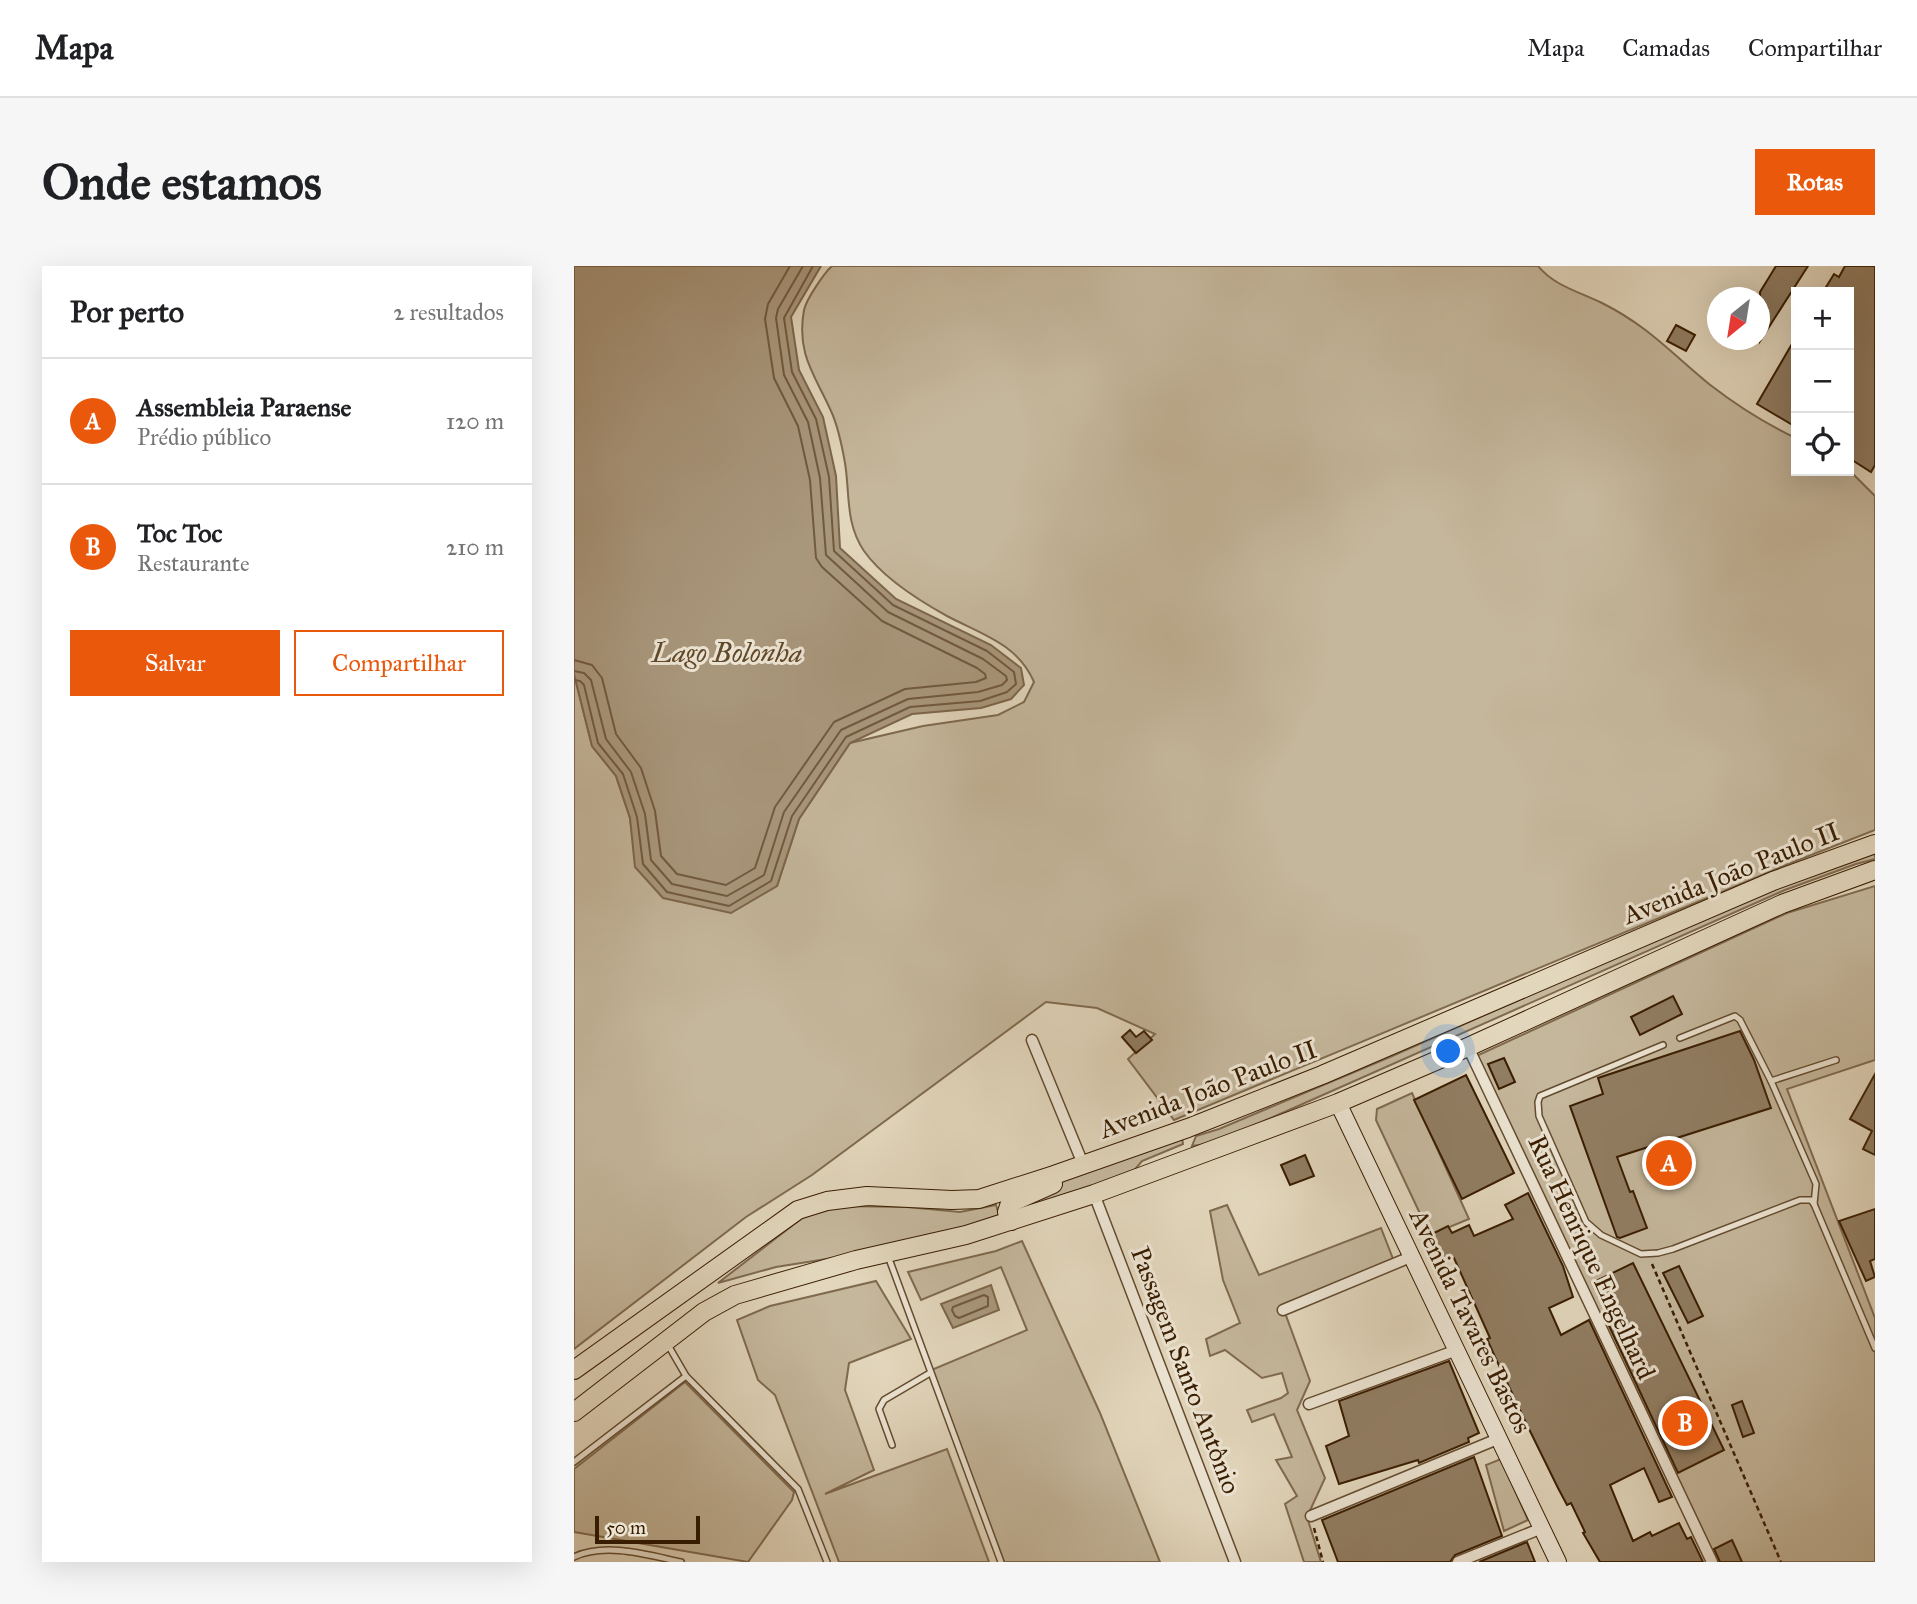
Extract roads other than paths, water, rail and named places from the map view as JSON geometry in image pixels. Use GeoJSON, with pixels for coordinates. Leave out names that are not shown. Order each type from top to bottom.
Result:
{"type":"FeatureCollection","features":[{"type":"Feature","properties":{"kind":"main road","name":"Avenida João Paulo II"},"geometry":{"type":"LineString","coordinates":[[574,1370],[798,1210],[827,1201],[867,1196],[979,1199],[1055,1175],[1188,1128],[1322,1075],[1773,881],[1875,844]]}},
{"type":"Feature","properties":{"kind":"main road","name":"Avenida João Paulo II"},"geometry":{"type":"LineString","coordinates":[[574,1412],[704,1312],[735,1295],[887,1253],[966,1235],[1094,1194],[1338,1103],[1783,904],[1875,870]]}},
{"type":"Feature","properties":{"kind":"main road","name":"Avenida Tavares Bastos"},"geometry":{"type":"LineString","coordinates":[[1338,1103],[1558,1562]]}},
{"type":"Feature","properties":{"kind":"main road"},"geometry":{"type":"LineString","coordinates":[[1144,1175],[1149,1162],[1189,1146],[1193,1138],[1188,1128]]}},
{"type":"Feature","properties":{"kind":"main road"},"geometry":{"type":"LineString","coordinates":[[1011,1221],[1007,1212],[1010,1203],[1050,1187],[1054,1183],[1055,1175]]}},
{"type":"Feature","properties":{"kind":"street"},"geometry":{"type":"LineString","coordinates":[[1032,1040],[1083,1164]]}},
{"type":"Feature","properties":{"kind":"street","name":"Rua Henrique Engelhard"},"geometry":{"type":"LineString","coordinates":[[1468,1047],[1712,1562]]}},
{"type":"Feature","properties":{"kind":"street","name":"Passagem Santo Antônio"},"geometry":{"type":"LineString","coordinates":[[1094,1194],[1235,1562]]}},
{"type":"Feature","properties":{"kind":"street"},"geometry":{"type":"LineString","coordinates":[[1283,1310],[1413,1256]]}},
{"type":"Feature","properties":{"kind":"street"},"geometry":{"type":"LineString","coordinates":[[1309,1404],[1457,1350]]}},
{"type":"Feature","properties":{"kind":"street"},"geometry":{"type":"LineString","coordinates":[[1311,1516],[1500,1438]]}},
{"type":"Feature","properties":{"kind":"street"},"geometry":{"type":"LineString","coordinates":[[1458,1562],[1542,1528]]}},
{"type":"Feature","properties":{"kind":"lane"},"geometry":{"type":"LineString","coordinates":[[1681,1038],[1738,1017],[1771,1082],[1816,1184],[1814,1204]]}},
{"type":"Feature","properties":{"kind":"lane"},"geometry":{"type":"LineString","coordinates":[[1663,1045],[1540,1096],[1539,1116],[1586,1223],[1601,1235],[1641,1254],[1648,1254],[1673,1249],[1800,1200],[1811,1200],[1875,1348]]}},
{"type":"Feature","properties":{"kind":"lane"},"geometry":{"type":"LineString","coordinates":[[1771,1082],[1836,1060]]}},
{"type":"Feature","properties":{"kind":"lane"},"geometry":{"type":"LineString","coordinates":[[887,1253],[1001,1562]]}},
{"type":"Feature","properties":{"kind":"lane"},"geometry":{"type":"LineString","coordinates":[[666,1342],[686,1376],[799,1489],[827,1562]]}},
{"type":"Feature","properties":{"kind":"lane"},"geometry":{"type":"LineString","coordinates":[[892,1445],[879,1409],[884,1400],[930,1373]]}},
{"type":"Feature","properties":{"kind":"lane"},"geometry":{"type":"LineString","coordinates":[[574,1462],[686,1376]]}},
{"type":"Feature","properties":{"kind":"lane"},"geometry":{"type":"LineString","coordinates":[[574,1556],[593,1551],[636,1553],[681,1562]]}},
{"type":"Feature","properties":{"kind":"water","name":"Lago Bolonha"},"geometry":{"type":"Polygon","coordinates":[[[574,266],[821,266],[791,317],[799,370],[823,417],[836,476],[840,548],[896,599],[991,645],[1021,668],[1024,685],[1011,699],[981,708],[912,714],[850,743],[799,819],[777,886],[731,913],[663,898],[635,867],[630,818],[616,776],[592,746],[574,674],[574,266]]]}},
{"type":"Feature","properties":{"kind":"water"},"geometry":{"type":"Polygon","coordinates":[[[991,1285],[999,1310],[953,1328],[941,1304],[991,1285]]]}},
{"type":"Feature","properties":{"kind":"place","name":"Assembleia Paraense"},"geometry":{"type":"Point","coordinates":[1669,1163]}},
{"type":"Feature","properties":{"kind":"place","name":"Toc Toc"},"geometry":{"type":"Point","coordinates":[1685,1423]}}]}
